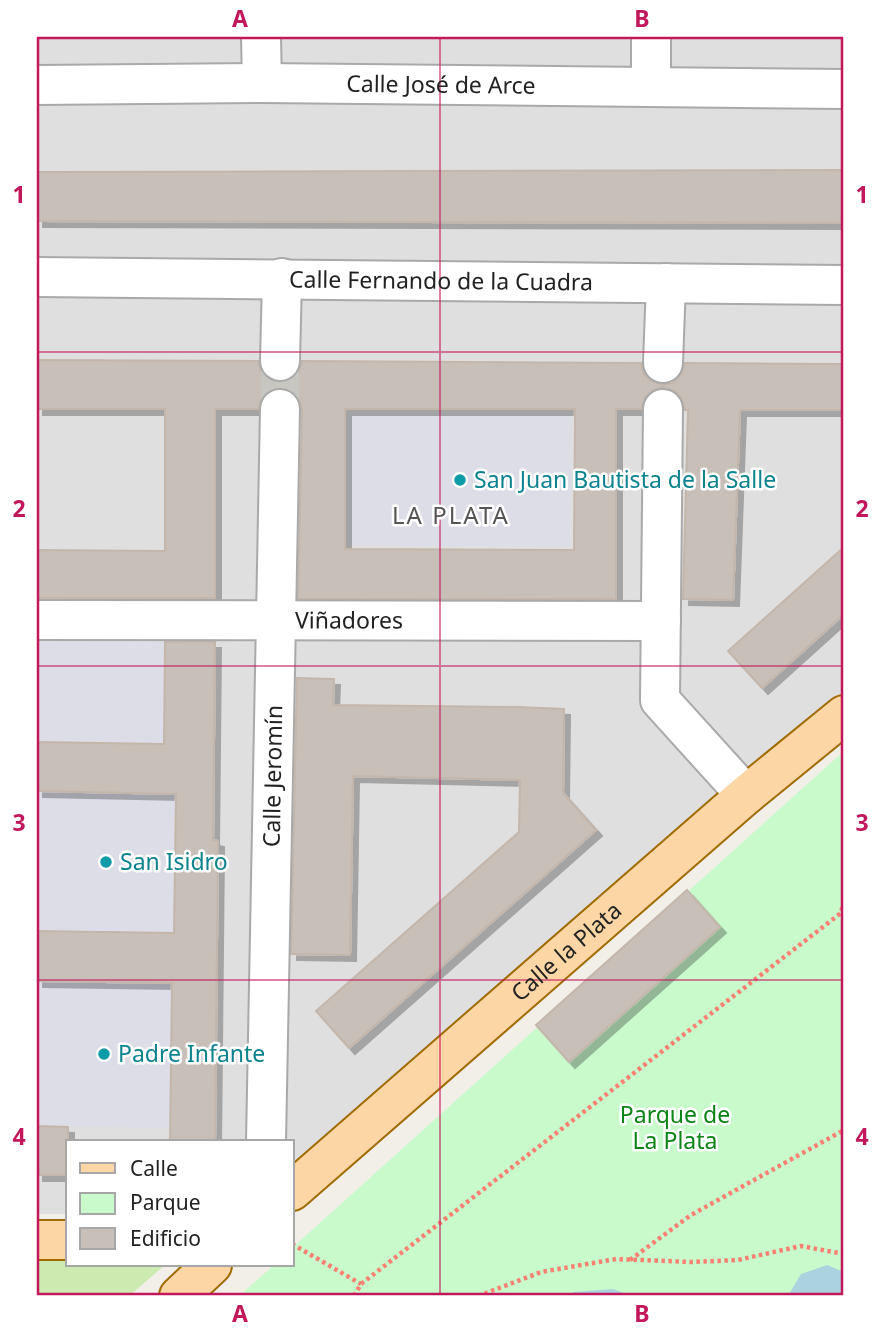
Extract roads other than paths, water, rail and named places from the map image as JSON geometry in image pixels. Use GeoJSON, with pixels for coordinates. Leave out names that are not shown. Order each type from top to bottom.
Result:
{"type":"FeatureCollection","features":[{"type":"Feature","properties":{"kind":"main road","name":"Calle la Plata"},"geometry":{"type":"LineString","coordinates":[[294,1189],[746,794],[844,715]]}},
{"type":"Feature","properties":{"kind":"main road"},"geometry":{"type":"LineString","coordinates":[[37,1240],[66,1240]]}},
{"type":"Feature","properties":{"kind":"main road"},"geometry":{"type":"LineString","coordinates":[[179,1296],[211,1266]]}},
{"type":"Feature","properties":{"kind":"street"},"geometry":{"type":"LineString","coordinates":[[261,37],[262,83]]}},
{"type":"Feature","properties":{"kind":"street"},"geometry":{"type":"LineString","coordinates":[[650,87],[651,37]]}},
{"type":"Feature","properties":{"kind":"street","name":"Calle José de Arce"},"geometry":{"type":"LineString","coordinates":[[37,85],[262,83],[844,89]]}},
{"type":"Feature","properties":{"kind":"street","name":"Calle Fernando de la Cuadra"},"geometry":{"type":"LineString","coordinates":[[37,277],[844,285]]}},
{"type":"Feature","properties":{"kind":"street"},"geometry":{"type":"LineString","coordinates":[[280,361],[282,278]]}},
{"type":"Feature","properties":{"kind":"street"},"geometry":{"type":"LineString","coordinates":[[663,363],[666,283]]}},
{"type":"Feature","properties":{"kind":"street","name":"Calle Jeromín"},"geometry":{"type":"LineString","coordinates":[[266,1140],[280,409]]}},
{"type":"Feature","properties":{"kind":"street"},"geometry":{"type":"LineString","coordinates":[[663,410],[660,701],[746,794]]}},
{"type":"Feature","properties":{"kind":"street","name":"Viñadores"},"geometry":{"type":"LineString","coordinates":[[37,620],[661,621]]}},
{"type":"Feature","properties":{"kind":"water"},"geometry":{"type":"Polygon","coordinates":[[[827,1265],[844,1272],[844,1296],[788,1296],[801,1274],[827,1265]]]}},
{"type":"Feature","properties":{"kind":"water"},"geometry":{"type":"Polygon","coordinates":[[[613,1289],[632,1296],[569,1296],[574,1292],[613,1289]]]}},
{"type":"Feature","properties":{"kind":"tunnel"},"geometry":{"type":"LineString","coordinates":[[280,361],[280,409]]}},
{"type":"Feature","properties":{"kind":"place","name":"San Juan Bautista de la Salle"},"geometry":{"type":"Point","coordinates":[460,480]}},
{"type":"Feature","properties":{"kind":"place","name":"San Isidro"},"geometry":{"type":"Point","coordinates":[106,862]}},
{"type":"Feature","properties":{"kind":"place","name":"Padre Infante"},"geometry":{"type":"Point","coordinates":[104,1054]}},
{"type":"Feature","properties":{"kind":"district","name":"LA PLATA"},"geometry":{"type":"Point","coordinates":[451,516]}},
{"type":"Feature","properties":{"kind":"park label","name":"Parque de La Plata"},"geometry":{"type":"Point","coordinates":[675,1128]}}]}
